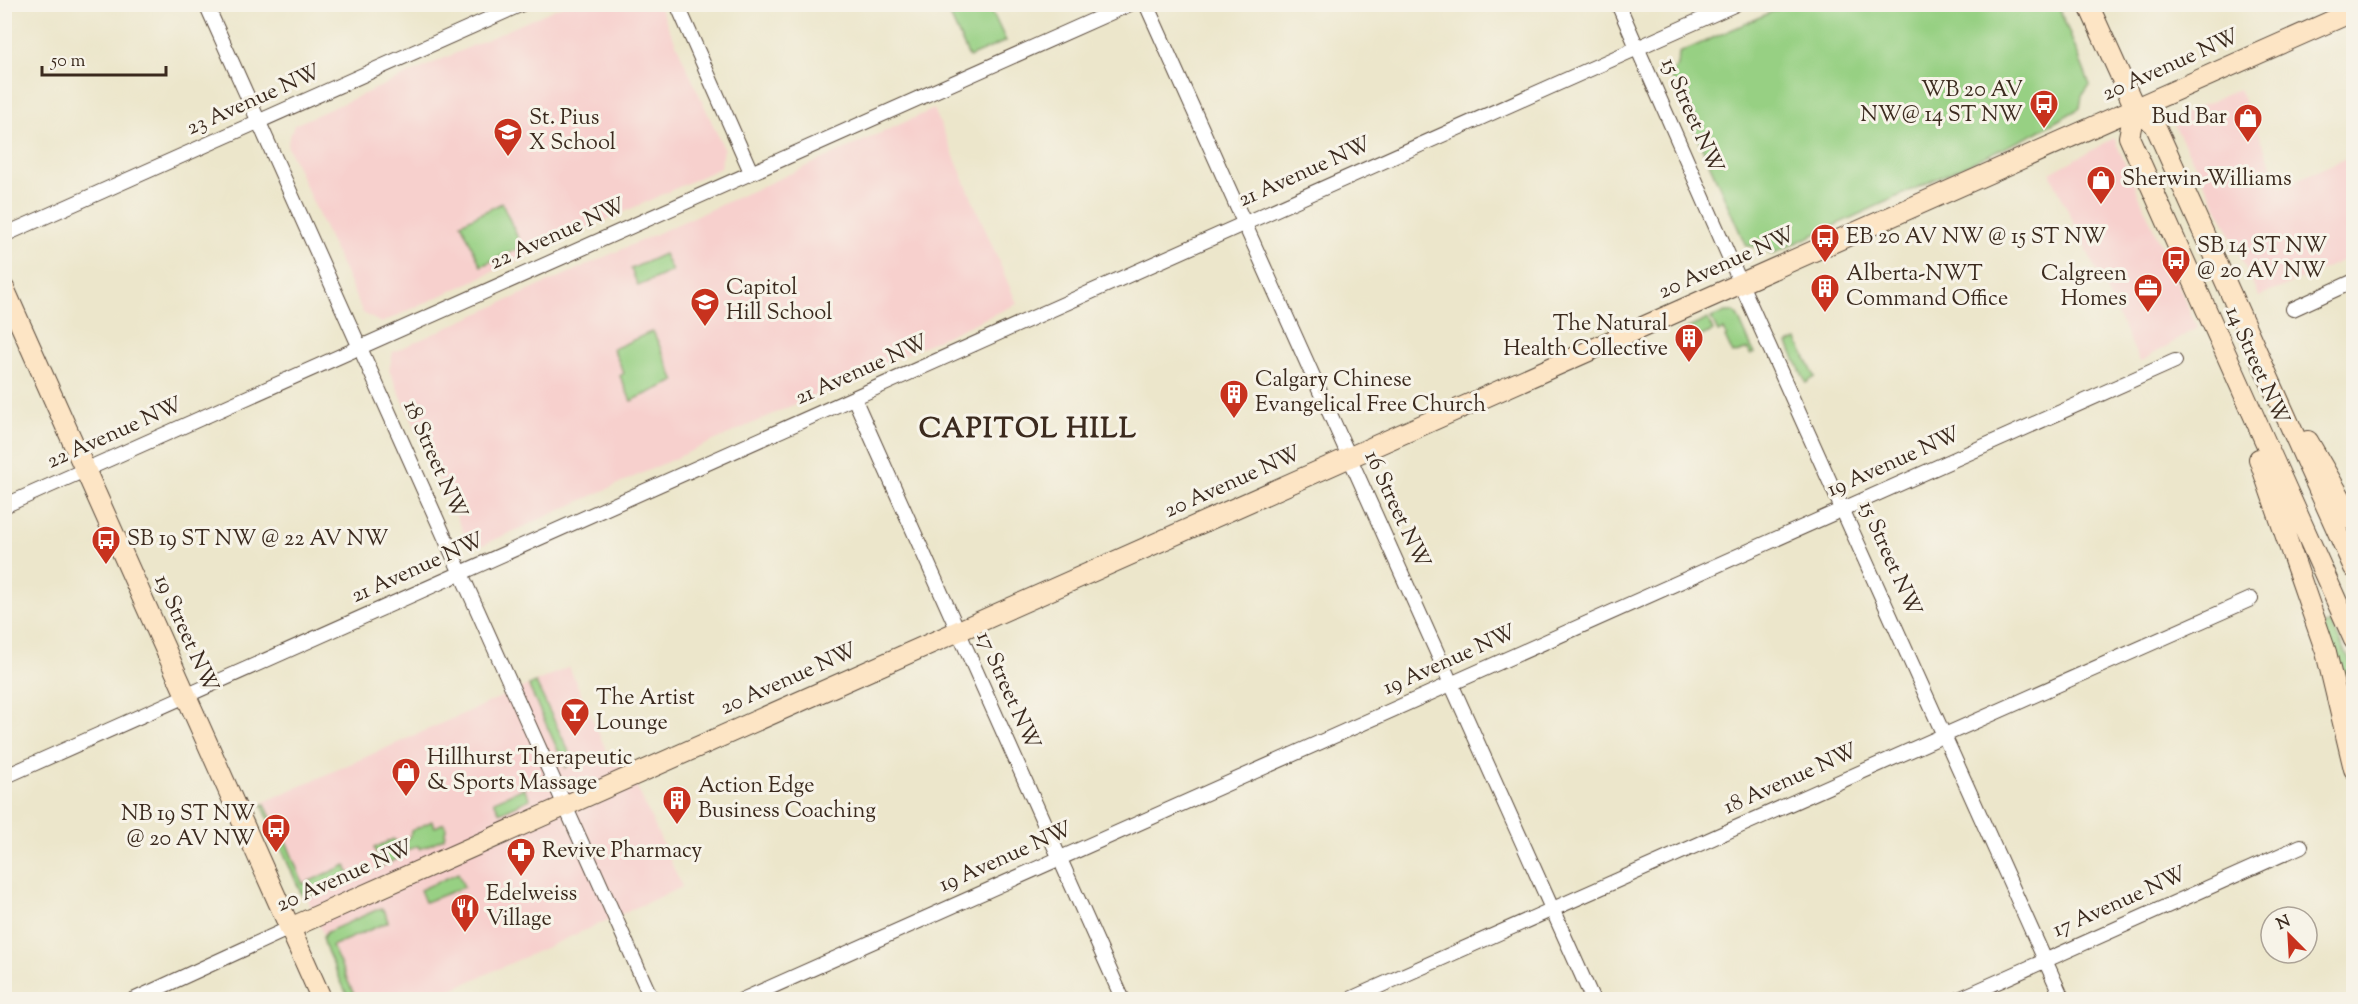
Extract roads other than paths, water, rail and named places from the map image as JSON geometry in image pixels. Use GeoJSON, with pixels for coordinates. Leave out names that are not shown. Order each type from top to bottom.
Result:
{"type":"FeatureCollection","features":[{"type":"Feature","properties":{"kind":"street","name":"18 Street NW"},"geometry":{"type":"LineString","coordinates":[[206,4],[652,999]]}},
{"type":"Feature","properties":{"kind":"street","name":"23 Avenue NW"},"geometry":{"type":"LineString","coordinates":[[4,235],[522,4]]}},
{"type":"Feature","properties":{"kind":"street"},"geometry":{"type":"LineString","coordinates":[[677,4],[751,172]]}},
{"type":"Feature","properties":{"kind":"street","name":"22 Avenue NW"},"geometry":{"type":"LineString","coordinates":[[4,506],[1130,4]]}},
{"type":"Feature","properties":{"kind":"street","name":"16 Street NW"},"geometry":{"type":"LineString","coordinates":[[1146,4],[1593,999]]}},
{"type":"Feature","properties":{"kind":"street","name":"15 Street NW"},"geometry":{"type":"LineString","coordinates":[[1618,4],[1741,284],[2063,999]]}},
{"type":"Feature","properties":{"kind":"street","name":"21 Avenue NW"},"geometry":{"type":"LineString","coordinates":[[4,777],[1736,4]]}},
{"type":"Feature","properties":{"kind":"street","name":"14 Street NW"},"geometry":{"type":"LineString","coordinates":[[2088,4],[2135,108],[2156,125],[2354,568]]}},
{"type":"Feature","properties":{"kind":"street","name":"20 Avenue NW"},"geometry":{"type":"LineString","coordinates":[[133,999],[2354,11]]}},
{"type":"Feature","properties":{"kind":"street","name":"14 Street NW"},"geometry":{"type":"LineString","coordinates":[[2135,108],[2129,137],[2236,381],[2354,640]]}},
{"type":"Feature","properties":{"kind":"street"},"geometry":{"type":"LineString","coordinates":[[2293,309],[2354,281]]}},
{"type":"Feature","properties":{"kind":"street","name":"19 Street NW"},"geometry":{"type":"LineString","coordinates":[[4,288],[322,999]]}},
{"type":"Feature","properties":{"kind":"street","name":"19 Avenue NW"},"geometry":{"type":"LineString","coordinates":[[742,999],[2175,361]]}},
{"type":"Feature","properties":{"kind":"street"},"geometry":{"type":"LineString","coordinates":[[2265,369],[2331,478],[2354,521]]}},
{"type":"Feature","properties":{"kind":"street"},"geometry":{"type":"LineString","coordinates":[[2236,381],[2257,452],[2326,652],[2354,769]]}},
{"type":"Feature","properties":{"kind":"street","name":"17 Street NW"},"geometry":{"type":"LineString","coordinates":[[854,398],[1124,999]]}},
{"type":"Feature","properties":{"kind":"street","name":"18 Avenue NW"},"geometry":{"type":"LineString","coordinates":[[1348,999],[2251,599]]}},
{"type":"Feature","properties":{"kind":"street","name":"17 Avenue NW"},"geometry":{"type":"LineString","coordinates":[[1957,999],[2301,846]]}},
{"type":"Feature","properties":{"kind":"place","name":"WB 20 AV NW@ 14 ST NW"},"geometry":{"type":"Point","coordinates":[2044,130]}},
{"type":"Feature","properties":{"kind":"place","name":"Bud Bar"},"geometry":{"type":"Point","coordinates":[2248,144]}},
{"type":"Feature","properties":{"kind":"place","name":"St. Pius X School"},"geometry":{"type":"Point","coordinates":[508,158]}},
{"type":"Feature","properties":{"kind":"place","name":"Sherwin-Williams"},"geometry":{"type":"Point","coordinates":[2101,206]}},
{"type":"Feature","properties":{"kind":"place","name":"EB 20 AV NW @ 15 ST NW"},"geometry":{"type":"Point","coordinates":[1825,264]}},
{"type":"Feature","properties":{"kind":"place","name":"SB 14 ST NW @ 20 AV NW"},"geometry":{"type":"Point","coordinates":[2176,286]}},
{"type":"Feature","properties":{"kind":"place","name":"Alberta-NWT Command Office"},"geometry":{"type":"Point","coordinates":[1825,314]}},
{"type":"Feature","properties":{"kind":"place","name":"Calgreen Homes"},"geometry":{"type":"Point","coordinates":[2148,314]}},
{"type":"Feature","properties":{"kind":"place","name":"Capitol Hill School"},"geometry":{"type":"Point","coordinates":[705,328]}},
{"type":"Feature","properties":{"kind":"place","name":"The Natural Health Collective"},"geometry":{"type":"Point","coordinates":[1689,364]}},
{"type":"Feature","properties":{"kind":"place","name":"Calgary Chinese Evangelical Free Church"},"geometry":{"type":"Point","coordinates":[1234,420]}},
{"type":"Feature","properties":{"kind":"place","name":"SB 19 ST NW @ 22 AV NW"},"geometry":{"type":"Point","coordinates":[106,566]}},
{"type":"Feature","properties":{"kind":"place","name":"The Artist Lounge"},"geometry":{"type":"Point","coordinates":[575,738]}},
{"type":"Feature","properties":{"kind":"place","name":"Hillhurst Therapeutic & Sports Massage"},"geometry":{"type":"Point","coordinates":[406,798]}},
{"type":"Feature","properties":{"kind":"place","name":"Action Edge Business Coaching"},"geometry":{"type":"Point","coordinates":[677,826]}},
{"type":"Feature","properties":{"kind":"place","name":"NB 19 ST NW @ 20 AV NW"},"geometry":{"type":"Point","coordinates":[276,854]}},
{"type":"Feature","properties":{"kind":"place","name":"Revive Pharmacy"},"geometry":{"type":"Point","coordinates":[521,878]}},
{"type":"Feature","properties":{"kind":"place","name":"Edelweiss Village"},"geometry":{"type":"Point","coordinates":[465,934]}},
{"type":"Feature","properties":{"kind":"district","name":"CAPITOL HILL"},"geometry":{"type":"Point","coordinates":[1028,430]}}]}
